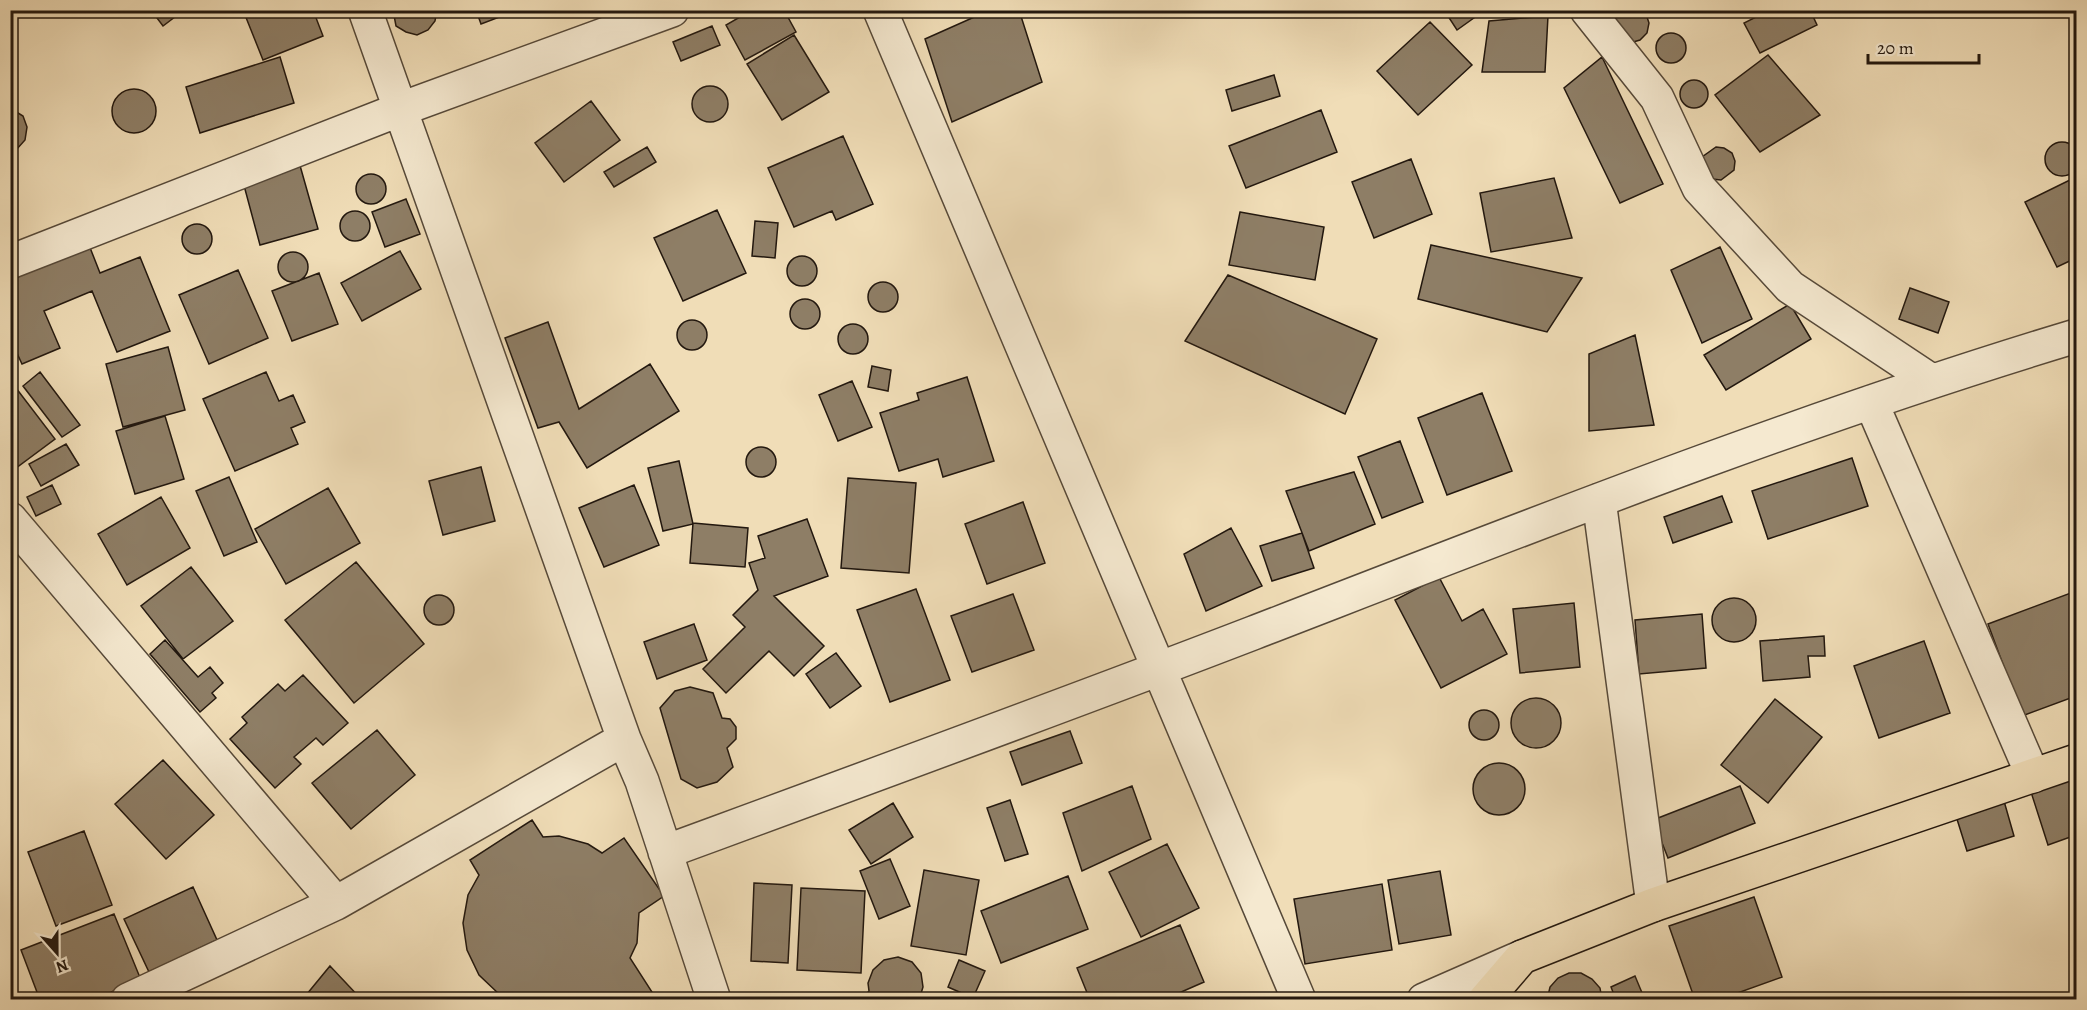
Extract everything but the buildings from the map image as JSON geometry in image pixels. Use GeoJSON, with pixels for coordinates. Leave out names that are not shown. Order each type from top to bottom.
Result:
{"type":"FeatureCollection","features":[{"type":"Feature","properties":{"kind":"main road"},"geometry":{"type":"LineString","coordinates":[[1485,999],[1522,957],[1653,905],[2076,761]]}},
{"type":"Feature","properties":{"kind":"street"},"geometry":{"type":"LineString","coordinates":[[365,10],[624,739],[642,781],[714,999]]}},
{"type":"Feature","properties":{"kind":"street"},"geometry":{"type":"LineString","coordinates":[[10,262],[402,109],[672,10]]}},
{"type":"Feature","properties":{"kind":"street"},"geometry":{"type":"LineString","coordinates":[[880,10],[1299,999]]}},
{"type":"Feature","properties":{"kind":"street"},"geometry":{"type":"LineString","coordinates":[[1587,10],[1657,98],[1699,188],[1790,287],[1930,380]]}},
{"type":"Feature","properties":{"kind":"street"},"geometry":{"type":"LineString","coordinates":[[665,852],[1159,669],[1599,500],[1930,380],[2076,336]]}},
{"type":"Feature","properties":{"kind":"street"},"geometry":{"type":"LineString","coordinates":[[1871,402],[2033,776]]}},
{"type":"Feature","properties":{"kind":"street"},"geometry":{"type":"LineString","coordinates":[[1599,500],[1653,905]]}},
{"type":"Feature","properties":{"kind":"street"},"geometry":{"type":"LineString","coordinates":[[10,519],[336,903]]}},
{"type":"Feature","properties":{"kind":"street"},"geometry":{"type":"LineString","coordinates":[[128,999],[336,903],[624,739]]}},
{"type":"Feature","properties":{"kind":"street"},"geometry":{"type":"LineString","coordinates":[[1424,999],[1522,957]]}}]}
